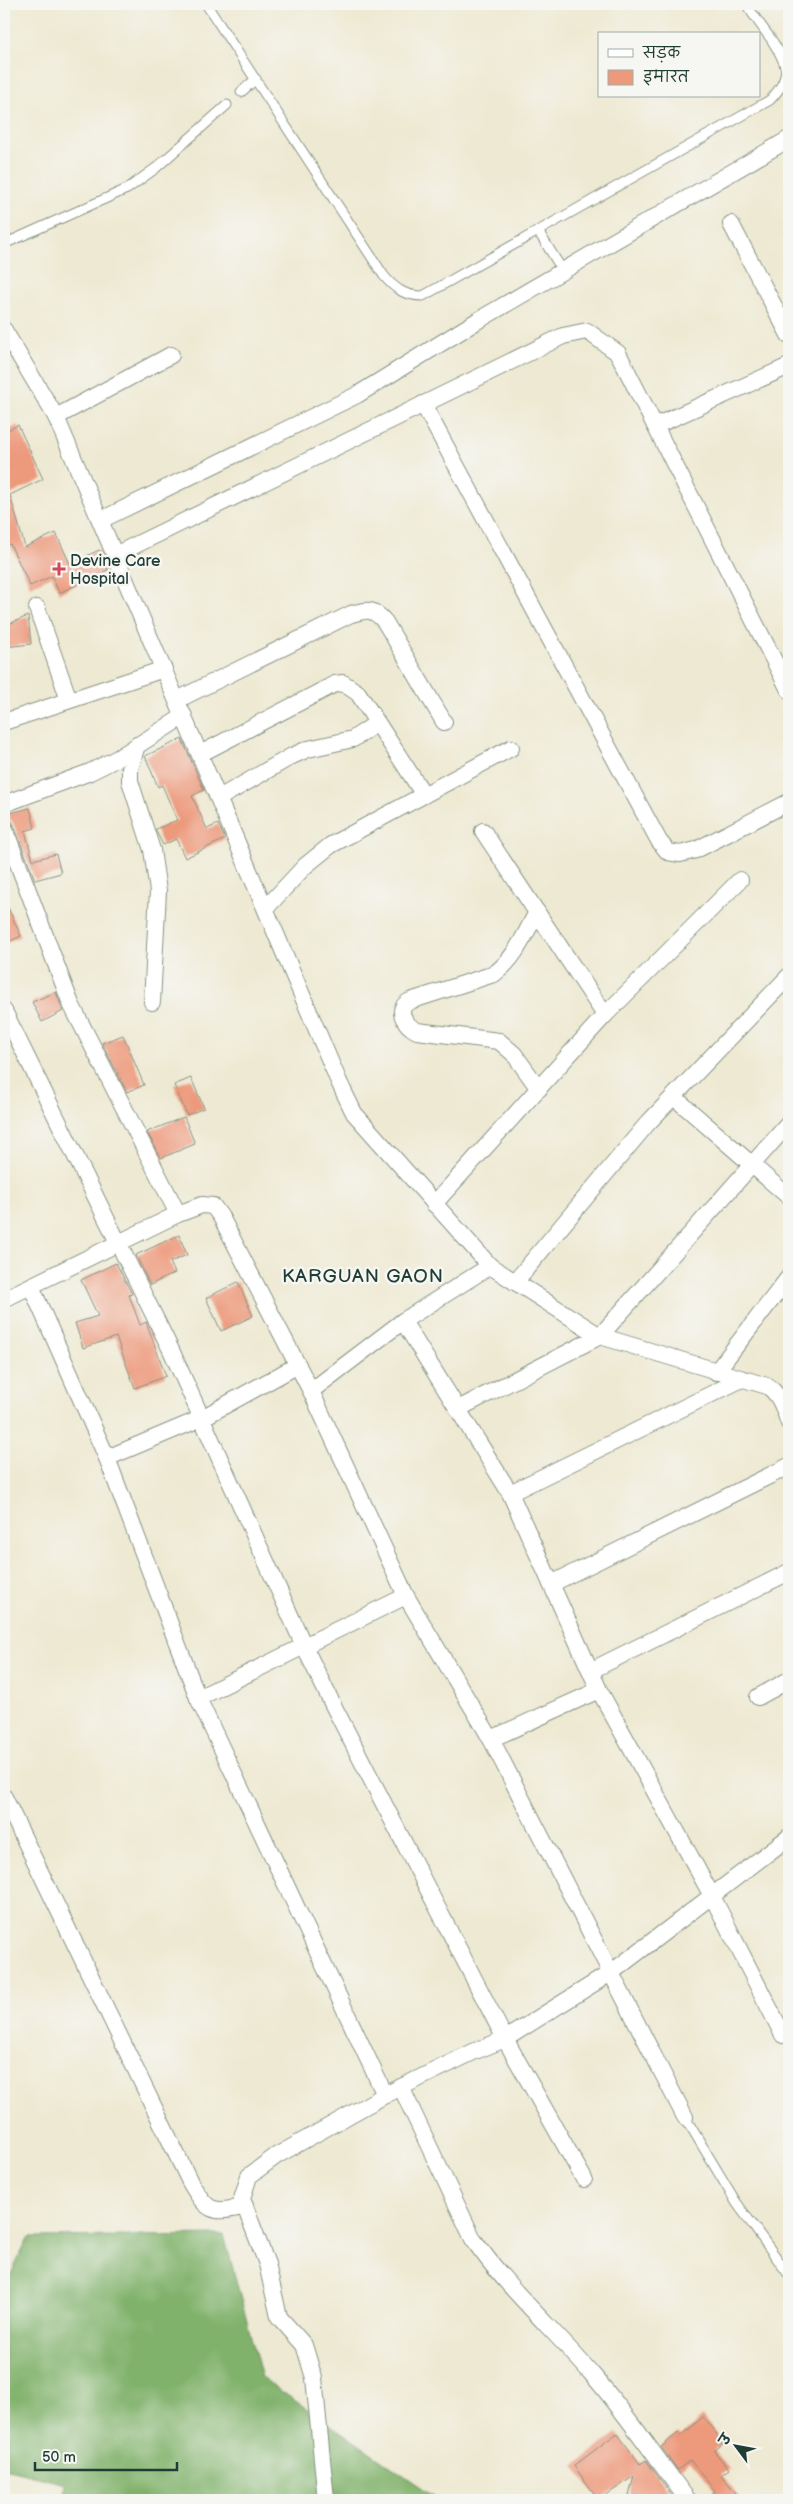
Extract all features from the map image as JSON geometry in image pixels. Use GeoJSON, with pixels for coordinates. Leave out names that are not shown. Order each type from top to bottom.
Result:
{"type":"FeatureCollection","features":[{"type":"Feature","properties":{"kind":"street"},"geometry":{"type":"LineString","coordinates":[[100,520],[357,395],[477,321],[789,139]]}},
{"type":"Feature","properties":{"kind":"street"},"geometry":{"type":"LineString","coordinates":[[730,224],[789,335]]}},
{"type":"Feature","properties":{"kind":"street"},"geometry":{"type":"LineString","coordinates":[[4,330],[56,417],[339,1082],[354,1113],[490,1266],[600,1336],[774,1390],[789,1423]]}},
{"type":"Feature","properties":{"kind":"street"},"geometry":{"type":"LineString","coordinates":[[115,555],[563,336],[587,331],[618,353],[789,690]]}},
{"type":"Feature","properties":{"kind":"street"},"geometry":{"type":"LineString","coordinates":[[56,417],[171,355]]}},
{"type":"Feature","properties":{"kind":"street"},"geometry":{"type":"LineString","coordinates":[[655,426],[789,366]]}},
{"type":"Feature","properties":{"kind":"street"},"geometry":{"type":"LineString","coordinates":[[423,404],[658,841],[668,852],[680,854],[696,850],[789,802]]}},
{"type":"Feature","properties":{"kind":"street"},"geometry":{"type":"LineString","coordinates":[[36,608],[68,700]]}},
{"type":"Feature","properties":{"kind":"street"},"geometry":{"type":"LineString","coordinates":[[177,700],[350,614],[364,611],[376,612],[385,622],[444,722]]}},
{"type":"Feature","properties":{"kind":"street"},"geometry":{"type":"LineString","coordinates":[[4,722],[164,669]]}},
{"type":"Feature","properties":{"kind":"street"},"geometry":{"type":"LineString","coordinates":[[200,754],[335,684],[343,683],[358,693],[424,795]]}},
{"type":"Feature","properties":{"kind":"street"},"geometry":{"type":"LineString","coordinates":[[4,804],[90,772],[137,746],[184,716]]}},
{"type":"Feature","properties":{"kind":"street"},"geometry":{"type":"LineString","coordinates":[[219,798],[292,756],[308,749],[353,739],[377,722]]}},
{"type":"Feature","properties":{"kind":"street"},"geometry":{"type":"LineString","coordinates":[[137,746],[130,769],[130,782],[152,850],[158,891],[152,1002]]}},
{"type":"Feature","properties":{"kind":"street"},"geometry":{"type":"LineString","coordinates":[[266,908],[305,866],[331,845],[511,748]]}},
{"type":"Feature","properties":{"kind":"street"},"geometry":{"type":"LineString","coordinates":[[4,827],[71,1004],[178,1214]]}},
{"type":"Feature","properties":{"kind":"street"},"geometry":{"type":"LineString","coordinates":[[483,831],[605,1015]]}},
{"type":"Feature","properties":{"kind":"street"},"geometry":{"type":"LineString","coordinates":[[434,1204],[605,1015],[740,880]]}},
{"type":"Feature","properties":{"kind":"street"},"geometry":{"type":"LineString","coordinates":[[537,912],[514,953],[502,968],[494,974],[410,1001],[405,1004],[402,1010],[403,1020],[409,1027],[418,1031],[499,1042],[514,1054],[539,1089]]}},
{"type":"Feature","properties":{"kind":"street"},"geometry":{"type":"LineString","coordinates":[[515,1282],[647,1124],[789,976]]}},
{"type":"Feature","properties":{"kind":"street"},"geometry":{"type":"LineString","coordinates":[[4,1011],[119,1242],[202,1418],[304,1646],[505,2039],[584,2179]]}},
{"type":"Feature","properties":{"kind":"street"},"geometry":{"type":"LineString","coordinates":[[674,1097],[789,1197]]}},
{"type":"Feature","properties":{"kind":"street"},"geometry":{"type":"LineString","coordinates":[[458,1409],[600,1336],[789,1123]]}},
{"type":"Feature","properties":{"kind":"street"},"geometry":{"type":"LineString","coordinates":[[4,1300],[178,1214],[202,1205],[213,1206],[221,1217],[311,1390],[406,1596],[491,1739],[685,2117]]}},
{"type":"Feature","properties":{"kind":"street"},"geometry":{"type":"LineString","coordinates":[[311,1390],[403,1321],[490,1266]]}},
{"type":"Feature","properties":{"kind":"street"},"geometry":{"type":"LineString","coordinates":[[716,1372],[789,1277]]}},
{"type":"Feature","properties":{"kind":"street"},"geometry":{"type":"LineString","coordinates":[[31,1286],[107,1458],[198,1698],[385,2095]]}},
{"type":"Feature","properties":{"kind":"street"},"geometry":{"type":"LineString","coordinates":[[403,1321],[510,1493],[592,1670],[599,1690],[712,1896],[783,2035]]}},
{"type":"Feature","properties":{"kind":"street"},"geometry":{"type":"LineString","coordinates":[[107,1458],[202,1418],[298,1365]]}},
{"type":"Feature","properties":{"kind":"street"},"geometry":{"type":"LineString","coordinates":[[510,1493],[742,1380]]}},
{"type":"Feature","properties":{"kind":"street"},"geometry":{"type":"LineString","coordinates":[[551,1584],[789,1466]]}},
{"type":"Feature","properties":{"kind":"street"},"geometry":{"type":"LineString","coordinates":[[592,1670],[789,1572]]}},
{"type":"Feature","properties":{"kind":"street"},"geometry":{"type":"LineString","coordinates":[[198,1698],[406,1596]]}},
{"type":"Feature","properties":{"kind":"street"},"geometry":{"type":"LineString","coordinates":[[758,1696],[789,1680]]}},
{"type":"Feature","properties":{"kind":"street"},"geometry":{"type":"LineString","coordinates":[[491,1739],[599,1690]]}},
{"type":"Feature","properties":{"kind":"street"},"geometry":{"type":"LineString","coordinates":[[4,1797],[190,2182],[201,2200],[212,2209],[223,2212],[245,2206]]}},
{"type":"Feature","properties":{"kind":"street"},"geometry":{"type":"LineString","coordinates":[[326,2500],[312,2370],[304,2345],[279,2317],[267,2264],[242,2199],[244,2188],[254,2171],[276,2156],[385,2095],[473,2052],[505,2039],[612,1972],[789,1837]]}},
{"type":"Feature","properties":{"kind":"street"},"geometry":{"type":"LineString","coordinates":[[401,2087],[473,2239],[488,2261],[592,2374],[688,2500]]}},
{"type":"Feature","properties":{"kind":"lane"},"geometry":{"type":"LineString","coordinates":[[206,4],[384,276],[396,289],[411,296],[422,296],[770,100],[782,87],[786,75],[785,61],[746,4]]}},
{"type":"Feature","properties":{"kind":"lane"},"geometry":{"type":"LineString","coordinates":[[241,92],[256,79]]}},
{"type":"Feature","properties":{"kind":"lane"},"geometry":{"type":"LineString","coordinates":[[4,244],[127,189],[156,168],[227,105]]}},
{"type":"Feature","properties":{"kind":"lane"},"geometry":{"type":"LineString","coordinates":[[538,231],[562,271]]}},
{"type":"Feature","properties":{"kind":"lane"},"geometry":{"type":"LineString","coordinates":[[774,1390],[789,1396]]}},
{"type":"Feature","properties":{"kind":"lane"},"geometry":{"type":"LineString","coordinates":[[685,2117],[736,2202],[789,2275]]}},
{"type":"Feature","properties":{"kind":"green space"},"geometry":{"type":"Polygon","coordinates":[[[224,2235],[262,2378],[440,2500],[64,2500],[65,2483],[4,2468],[4,2288],[29,2237],[224,2235]]]}},
{"type":"Feature","properties":{"kind":"building"},"geometry":{"type":"Polygon","coordinates":[[[18,425],[43,479],[10,495],[25,547],[56,533],[70,564],[99,550],[108,570],[59,593],[52,576],[30,586],[10,544],[4,546],[4,432],[18,425]]]}},
{"type":"Feature","properties":{"kind":"building"},"geometry":{"type":"Polygon","coordinates":[[[28,616],[31,644],[5,647],[4,626],[28,616]]]}},
{"type":"Feature","properties":{"kind":"building"},"geometry":{"type":"Polygon","coordinates":[[[182,739],[204,790],[192,796],[207,829],[218,824],[225,839],[185,858],[176,839],[163,845],[156,831],[156,829],[177,820],[162,785],[158,787],[145,756],[182,739]]]}},
{"type":"Feature","properties":{"kind":"building"},"geometry":{"type":"Polygon","coordinates":[[[30,808],[35,828],[25,831],[33,860],[56,854],[61,873],[35,880],[13,823],[6,814],[30,808]]]}},
{"type":"Feature","properties":{"kind":"building"},"geometry":{"type":"Polygon","coordinates":[[[4,899],[21,936],[4,944],[4,899]]]}},
{"type":"Feature","properties":{"kind":"building"},"geometry":{"type":"Polygon","coordinates":[[[56,992],[63,1011],[42,1022],[32,1002],[56,992]]]}},
{"type":"Feature","properties":{"kind":"building"},"geometry":{"type":"Polygon","coordinates":[[[123,1035],[144,1085],[127,1092],[102,1043],[123,1035]]]}},
{"type":"Feature","properties":{"kind":"building"},"geometry":{"type":"Polygon","coordinates":[[[191,1078],[204,1108],[187,1115],[174,1085],[191,1078]]]}},
{"type":"Feature","properties":{"kind":"building"},"geometry":{"type":"Polygon","coordinates":[[[184,1117],[195,1144],[161,1158],[147,1132],[184,1117]]]}},
{"type":"Feature","properties":{"kind":"building"},"geometry":{"type":"Polygon","coordinates":[[[179,1235],[187,1255],[170,1262],[175,1273],[150,1285],[136,1255],[179,1235]]]}},
{"type":"Feature","properties":{"kind":"building"},"geometry":{"type":"Polygon","coordinates":[[[116,1263],[132,1294],[129,1295],[140,1325],[146,1322],[166,1376],[135,1388],[116,1337],[83,1348],[75,1323],[98,1316],[81,1280],[116,1263]]]}},
{"type":"Feature","properties":{"kind":"building"},"geometry":{"type":"Polygon","coordinates":[[[238,1282],[253,1316],[221,1331],[206,1298],[238,1282]]]}},
{"type":"Feature","properties":{"kind":"building"},"geometry":{"type":"Polygon","coordinates":[[[703,2417],[724,2443],[714,2451],[729,2469],[721,2475],[742,2500],[704,2500],[715,2491],[690,2460],[678,2470],[661,2447],[678,2433],[681,2436],[703,2417]]]}},
{"type":"Feature","properties":{"kind":"building"},"geometry":{"type":"Polygon","coordinates":[[[617,2433],[640,2464],[646,2460],[675,2500],[628,2500],[634,2476],[599,2500],[574,2466],[617,2433]]]}},
{"type":"Feature","properties":{"kind":"place","name":"Devine Care Hospital"},"geometry":{"type":"Point","coordinates":[59,569]}},
{"type":"Feature","properties":{"kind":"district","name":"KARGUAN GAON"},"geometry":{"type":"Point","coordinates":[363,1275]}}]}
